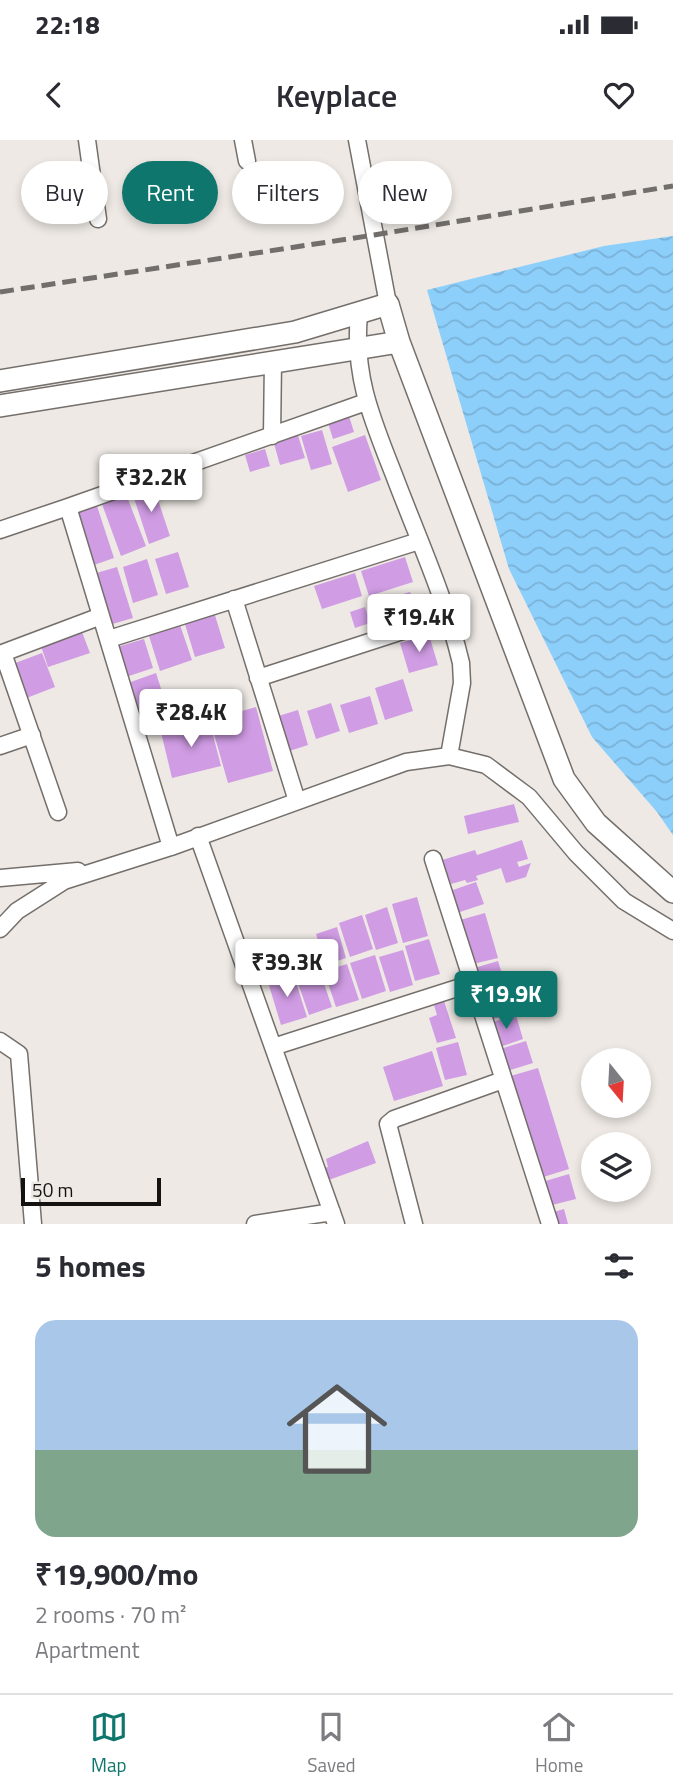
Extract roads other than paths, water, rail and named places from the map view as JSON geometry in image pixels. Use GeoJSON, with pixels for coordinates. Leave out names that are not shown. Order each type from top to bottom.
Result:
{"type":"FeatureCollection","features":[{"type":"Feature","properties":{"kind":"street"},"geometry":{"type":"LineString","coordinates":[[86,140],[89,161]]}},
{"type":"Feature","properties":{"kind":"street"},"geometry":{"type":"LineString","coordinates":[[243,140],[247,161]]}},
{"type":"Feature","properties":{"kind":"street"},"geometry":{"type":"LineString","coordinates":[[357,140],[388,304],[399,342],[564,779],[596,823],[673,892]]}},
{"type":"Feature","properties":{"kind":"street"},"geometry":{"type":"LineString","coordinates":[[0,381],[295,332],[388,304]]}},
{"type":"Feature","properties":{"kind":"street"},"geometry":{"type":"LineString","coordinates":[[359,314],[356,346],[366,402],[419,541],[463,673],[449,756]]}},
{"type":"Feature","properties":{"kind":"street"},"geometry":{"type":"LineString","coordinates":[[0,407],[356,346],[399,342]]}},
{"type":"Feature","properties":{"kind":"street"},"geometry":{"type":"LineString","coordinates":[[272,436],[273,360]]}},
{"type":"Feature","properties":{"kind":"street"},"geometry":{"type":"LineString","coordinates":[[0,530],[366,402]]}},
{"type":"Feature","properties":{"kind":"street"},"geometry":{"type":"LineString","coordinates":[[68,507],[171,847]]}},
{"type":"Feature","properties":{"kind":"street"},"geometry":{"type":"LineString","coordinates":[[110,639],[419,541]]}},
{"type":"Feature","properties":{"kind":"street"},"geometry":{"type":"LineString","coordinates":[[234,600],[297,801]]}},
{"type":"Feature","properties":{"kind":"street"},"geometry":{"type":"LineString","coordinates":[[58,812],[2,654],[101,616]]}},
{"type":"Feature","properties":{"kind":"street"},"geometry":{"type":"LineString","coordinates":[[258,678],[446,617]]}},
{"type":"Feature","properties":{"kind":"street"},"geometry":{"type":"LineString","coordinates":[[0,746],[32,735]]}},
{"type":"Feature","properties":{"kind":"street"},"geometry":{"type":"LineString","coordinates":[[0,929],[17,911],[64,881],[171,847],[406,762],[449,756],[486,765],[530,797],[576,853],[624,901],[673,931]]}},
{"type":"Feature","properties":{"kind":"street"},"geometry":{"type":"LineString","coordinates":[[198,836],[334,1218],[255,1224]]}},
{"type":"Feature","properties":{"kind":"street"},"geometry":{"type":"LineString","coordinates":[[433,859],[547,1223]]}},
{"type":"Feature","properties":{"kind":"street"},"geometry":{"type":"LineString","coordinates":[[0,878],[96,869]]}},
{"type":"Feature","properties":{"kind":"street"},"geometry":{"type":"LineString","coordinates":[[273,1047],[473,983]]}},
{"type":"Feature","properties":{"kind":"street"},"geometry":{"type":"LineString","coordinates":[[0,1041],[19,1054],[33,1224]]}},
{"type":"Feature","properties":{"kind":"street"},"geometry":{"type":"LineString","coordinates":[[414,1224],[388,1124],[394,1119],[503,1080]]}},
{"type":"Feature","properties":{"kind":"water"},"geometry":{"type":"Polygon","coordinates":[[[673,236],[673,835],[657,812],[592,737],[509,569],[427,290],[604,246],[673,236]]]}},
{"type":"Feature","properties":{"kind":"railway"},"geometry":{"type":"LineString","coordinates":[[0,292],[673,186]]}}]}
